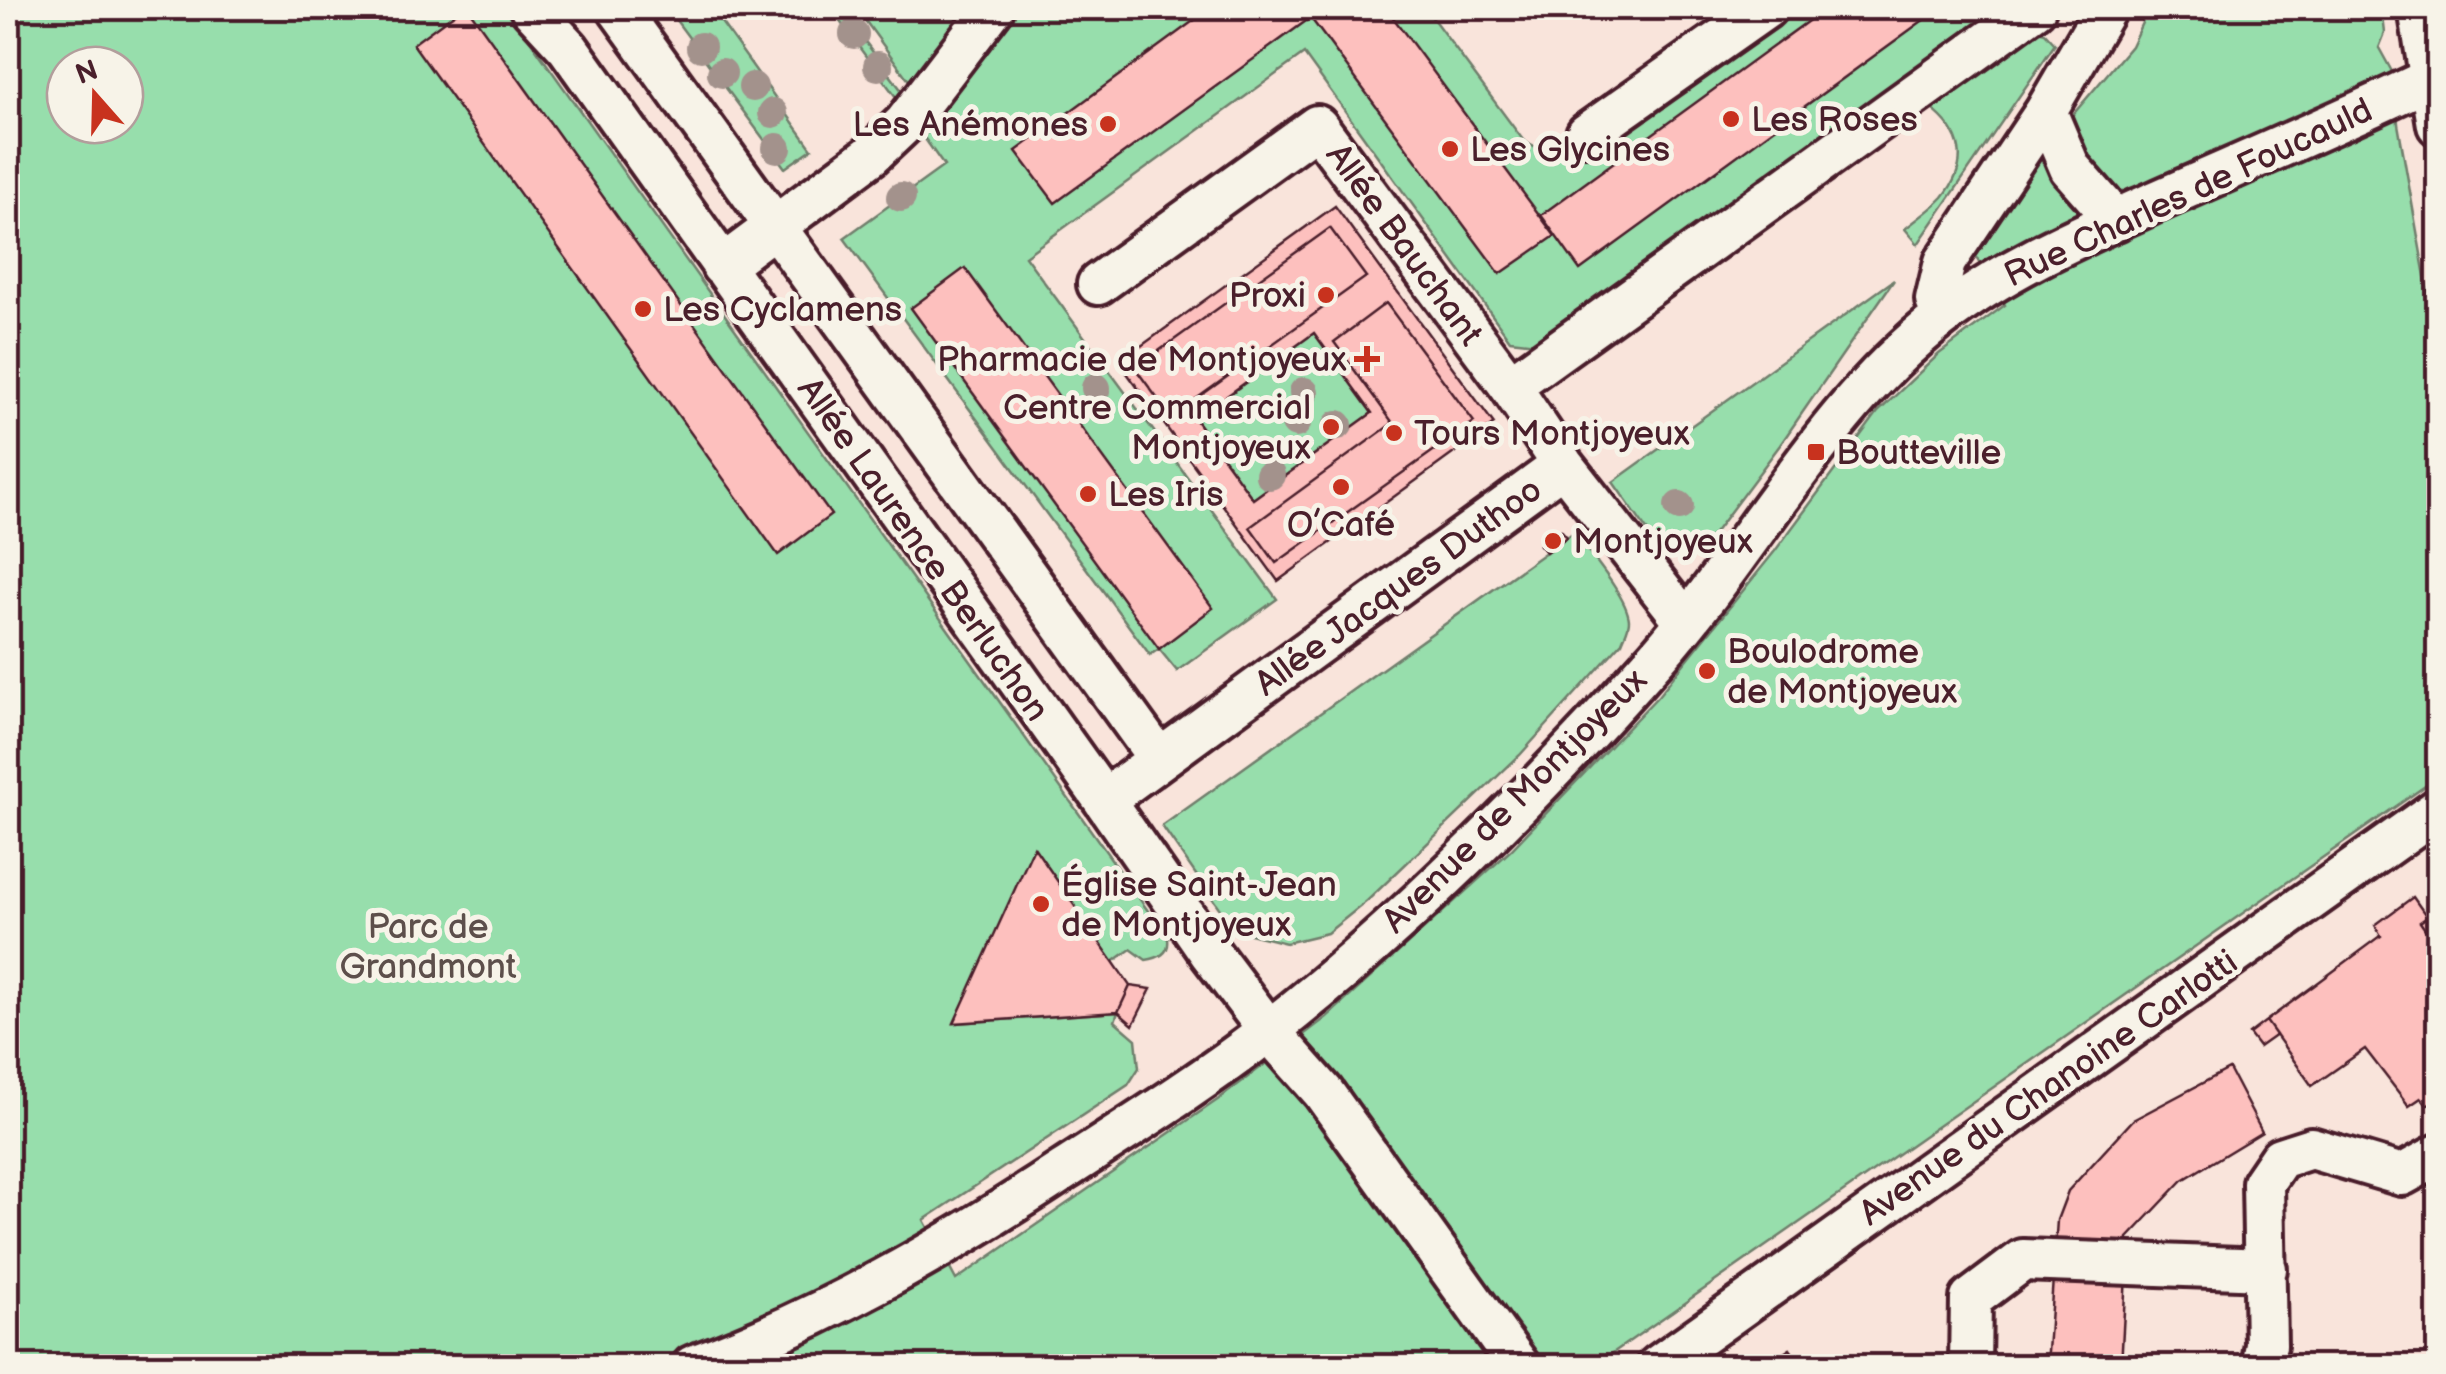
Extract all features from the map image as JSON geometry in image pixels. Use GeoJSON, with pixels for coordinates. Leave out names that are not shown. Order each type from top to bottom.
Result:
{"type":"FeatureCollection","features":[{"type":"Feature","properties":{"kind":"street","name":"Allée Laurence Berluchon"},"geometry":{"type":"LineString","coordinates":[[531,8],[568,48],[1104,800]]}},
{"type":"Feature","properties":{"kind":"street"},"geometry":{"type":"LineString","coordinates":[[722,266],[870,156],[905,123],[993,8]]}},
{"type":"Feature","properties":{"kind":"street"},"geometry":{"type":"LineString","coordinates":[[1587,134],[1766,8]]}},
{"type":"Feature","properties":{"kind":"street"},"geometry":{"type":"LineString","coordinates":[[1510,386],[2035,8]]}},
{"type":"Feature","properties":{"kind":"street"},"geometry":{"type":"LineString","coordinates":[[1943,316],[1936,300],[1946,262],[2046,111],[2106,8]]}},
{"type":"Feature","properties":{"kind":"street"},"geometry":{"type":"LineString","coordinates":[[2419,8],[2434,77],[2438,125]]}},
{"type":"Feature","properties":{"kind":"street","name":"Allée Laurence Berluchon"},"geometry":{"type":"LineString","coordinates":[[621,9],[1159,759]]}},
{"type":"Feature","properties":{"kind":"street"},"geometry":{"type":"LineString","coordinates":[[568,48],[621,9]]}},
{"type":"Feature","properties":{"kind":"street","name":"Rue Charles de Foucauld"},"geometry":{"type":"LineString","coordinates":[[1943,316],[2049,252],[2434,77]]}},
{"type":"Feature","properties":{"kind":"street"},"geometry":{"type":"LineString","coordinates":[[2046,111],[2070,168],[2116,220]]}},
{"type":"Feature","properties":{"kind":"street","name":"Allée Bauchant"},"geometry":{"type":"LineString","coordinates":[[1098,284],[1317,126],[1510,386]]}},
{"type":"Feature","properties":{"kind":"street","name":"Avenue de Montjoyeux"},"geometry":{"type":"LineString","coordinates":[[693,1366],[740,1349],[824,1309],[961,1238],[1205,1078],[1268,1031],[1440,880],[1602,718],[1686,622],[1850,407],[1886,366],[1943,316]]}},
{"type":"Feature","properties":{"kind":"street","name":"Allée Jacques Duthoo"},"geometry":{"type":"LineString","coordinates":[[1104,800],[1563,465],[1510,386]]}},
{"type":"Feature","properties":{"kind":"street"},"geometry":{"type":"LineString","coordinates":[[1563,465],[1686,622]]}},
{"type":"Feature","properties":{"kind":"street"},"geometry":{"type":"LineString","coordinates":[[1104,800],[1210,954],[1268,1031],[1323,1092],[1519,1366]]}},
{"type":"Feature","properties":{"kind":"street","name":"Avenue du Chanoine Carlotti"},"geometry":{"type":"LineString","coordinates":[[1658,1366],[2438,809]]}},
{"type":"Feature","properties":{"kind":"street"},"geometry":{"type":"LineString","coordinates":[[2262,1366],[2266,1345],[2263,1183],[2280,1158],[2312,1148],[2402,1176],[2438,1155]]}},
{"type":"Feature","properties":{"kind":"street"},"geometry":{"type":"LineString","coordinates":[[1970,1366],[1971,1299],[2024,1260],[2266,1269]]}},
{"type":"Feature","properties":{"kind":"green space","name":"Parc de Grandmont"},"geometry":{"type":"Polygon","coordinates":[[[8,8],[507,8],[1168,939],[1165,952],[1159,956],[1146,960],[1131,949],[1113,962],[1034,848],[955,1023],[1118,1012],[1115,1021],[1136,1039],[1139,1068],[1128,1085],[924,1220],[956,1280],[1219,1099],[1327,1017],[1511,850],[1658,696],[1775,551],[1878,412],[1939,354],[2005,305],[1975,256],[1975,247],[2047,145],[2131,46],[2149,8],[2382,8],[2385,33],[2379,48],[2395,77],[2398,124],[2438,350],[2438,777],[1594,1366],[8,1366],[8,8]]]}},
{"type":"Feature","properties":{"kind":"green space"},"geometry":{"type":"Polygon","coordinates":[[[667,8],[711,8],[812,149],[785,168],[667,8]]]}},
{"type":"Feature","properties":{"kind":"green space"},"geometry":{"type":"Polygon","coordinates":[[[830,8],[840,8],[905,95],[899,101],[830,8]]]}},
{"type":"Feature","properties":{"kind":"green space"},"geometry":{"type":"Polygon","coordinates":[[[856,8],[975,8],[915,89],[856,8]]]}},
{"type":"Feature","properties":{"kind":"green space"},"geometry":{"type":"Polygon","coordinates":[[[1013,8],[1425,8],[1523,140],[1540,149],[1559,152],[1597,143],[1787,8],[2002,8],[1536,343],[1510,340],[1304,54],[1025,256],[1277,599],[1177,671],[1159,649],[1150,655],[844,238],[944,166],[918,129],[1013,8]]]}},
{"type":"Feature","properties":{"kind":"green space"},"geometry":{"type":"Polygon","coordinates":[[[2036,30],[2055,44],[1918,244],[1905,229],[1943,197],[1953,183],[1960,157],[1953,133],[1922,102],[2036,30]]]}},
{"type":"Feature","properties":{"kind":"green space"},"geometry":{"type":"Polygon","coordinates":[[[1894,280],[1712,536],[1687,550],[1655,542],[1613,482],[1894,280]]]}},
{"type":"Feature","properties":{"kind":"green space"},"geometry":{"type":"Polygon","coordinates":[[[1314,333],[1372,413],[1253,499],[1195,419],[1314,333]]]}},
{"type":"Feature","properties":{"kind":"green space"},"geometry":{"type":"Polygon","coordinates":[[[1574,532],[1627,610],[1629,623],[1622,642],[1520,755],[1367,901],[1327,933],[1286,943],[1250,934],[1234,924],[1162,826],[1574,532]]]}},
{"type":"Feature","properties":{"kind":"building","name":"Les Cyclamens"},"geometry":{"type":"Polygon","coordinates":[[[462,8],[468,8],[831,515],[778,555],[413,44],[462,8]]]}},
{"type":"Feature","properties":{"kind":"building","name":"Les Anémones"},"geometry":{"type":"Polygon","coordinates":[[[1211,8],[1324,8],[1055,203],[1016,151],[1211,8]]]}},
{"type":"Feature","properties":{"kind":"building","name":"Les Glycines"},"geometry":{"type":"Polygon","coordinates":[[[1324,8],[1386,8],[1555,236],[1500,274],[1310,17],[1324,8]]]}},
{"type":"Feature","properties":{"kind":"building","name":"Les Roses"},"geometry":{"type":"Polygon","coordinates":[[[1826,8],[1940,8],[1580,270],[1541,215],[1826,8]]]}},
{"type":"Feature","properties":{"kind":"building"},"geometry":{"type":"Polygon","coordinates":[[[1335,206],[1494,424],[1278,581],[1119,362],[1335,206]],[[1330,228],[1135,368],[1171,417],[1366,277],[1330,228]],[[1386,303],[1334,342],[1393,423],[1250,527],[1276,563],[1474,422],[1386,303]],[[1314,333],[1195,419],[1253,499],[1372,413],[1314,333]]]}},
{"type":"Feature","properties":{"kind":"building"},"geometry":{"type":"Polygon","coordinates":[[[1330,228],[1366,277],[1171,417],[1135,368],[1330,228]]]}},
{"type":"Feature","properties":{"kind":"building","name":"Les Iris"},"geometry":{"type":"Polygon","coordinates":[[[965,268],[1213,608],[1159,649],[911,308],[965,268]]]}},
{"type":"Feature","properties":{"kind":"building"},"geometry":{"type":"Polygon","coordinates":[[[1386,303],[1474,422],[1276,563],[1250,527],[1393,423],[1334,342],[1386,303]]]}},
{"type":"Feature","properties":{"kind":"building","name":"Montjoyeux"},"geometry":{"type":"Polygon","coordinates":[[[1561,530],[1567,537],[1546,552],[1540,545],[1561,530]]]}},
{"type":"Feature","properties":{"kind":"building","name":"Église Saint-Jean de Montjoyeux"},"geometry":{"type":"Polygon","coordinates":[[[1034,847],[1130,986],[1118,1012],[954,1023],[1034,847]]]}},
{"type":"Feature","properties":{"kind":"building"},"geometry":{"type":"Polygon","coordinates":[[[2413,897],[2427,917],[2420,922],[2438,948],[2438,1097],[2427,1105],[2421,1098],[2409,1106],[2365,1049],[2312,1086],[2266,1021],[2381,936],[2375,925],[2413,897]]]}},
{"type":"Feature","properties":{"kind":"building"},"geometry":{"type":"Polygon","coordinates":[[[2427,917],[2438,932],[2438,948],[2420,922],[2427,917]]]}},
{"type":"Feature","properties":{"kind":"building"},"geometry":{"type":"Polygon","coordinates":[[[1130,986],[1151,989],[1133,1025],[1118,1012],[1130,986]]]}},
{"type":"Feature","properties":{"kind":"building"},"geometry":{"type":"Polygon","coordinates":[[[2266,1021],[2276,1035],[2259,1047],[2249,1034],[2266,1021]]]}},
{"type":"Feature","properties":{"kind":"building"},"geometry":{"type":"Polygon","coordinates":[[[2229,1069],[2262,1132],[2183,1180],[2128,1238],[2121,1366],[2047,1366],[2057,1220],[2068,1191],[2133,1120],[2229,1069]]]}},
{"type":"Feature","properties":{"kind":"building"},"geometry":{"type":"Polygon","coordinates":[[[1790,1349],[1802,1366],[1764,1366],[1790,1349]]]}},
{"type":"Feature","properties":{"kind":"place","name":"Les Roses"},"geometry":{"type":"Point","coordinates":[1731,119]}},
{"type":"Feature","properties":{"kind":"place","name":"Les Anémones"},"geometry":{"type":"Point","coordinates":[1108,124]}},
{"type":"Feature","properties":{"kind":"place","name":"Les Glycines"},"geometry":{"type":"Point","coordinates":[1450,149]}},
{"type":"Feature","properties":{"kind":"place","name":"Proxi"},"geometry":{"type":"Point","coordinates":[1326,295]}},
{"type":"Feature","properties":{"kind":"place","name":"Les Cyclamens"},"geometry":{"type":"Point","coordinates":[643,309]}},
{"type":"Feature","properties":{"kind":"place","name":"Pharmacie de Montjoyeux"},"geometry":{"type":"Point","coordinates":[1367,359]}},
{"type":"Feature","properties":{"kind":"place","name":"Centre Commercial Montjoyeux"},"geometry":{"type":"Point","coordinates":[1331,427]}},
{"type":"Feature","properties":{"kind":"place","name":"Tours Montjoyeux"},"geometry":{"type":"Point","coordinates":[1394,433]}},
{"type":"Feature","properties":{"kind":"place","name":"Boutteville"},"geometry":{"type":"Point","coordinates":[1816,452]}},
{"type":"Feature","properties":{"kind":"place","name":"O’Café"},"geometry":{"type":"Point","coordinates":[1341,487]}},
{"type":"Feature","properties":{"kind":"place","name":"Les Iris"},"geometry":{"type":"Point","coordinates":[1088,494]}},
{"type":"Feature","properties":{"kind":"place","name":"Montjoyeux"},"geometry":{"type":"Point","coordinates":[1553,541]}},
{"type":"Feature","properties":{"kind":"place","name":"Boulodrome de Montjoyeux"},"geometry":{"type":"Point","coordinates":[1707,671]}},
{"type":"Feature","properties":{"kind":"place","name":"Église Saint-Jean de Montjoyeux"},"geometry":{"type":"Point","coordinates":[1041,904]}}]}
